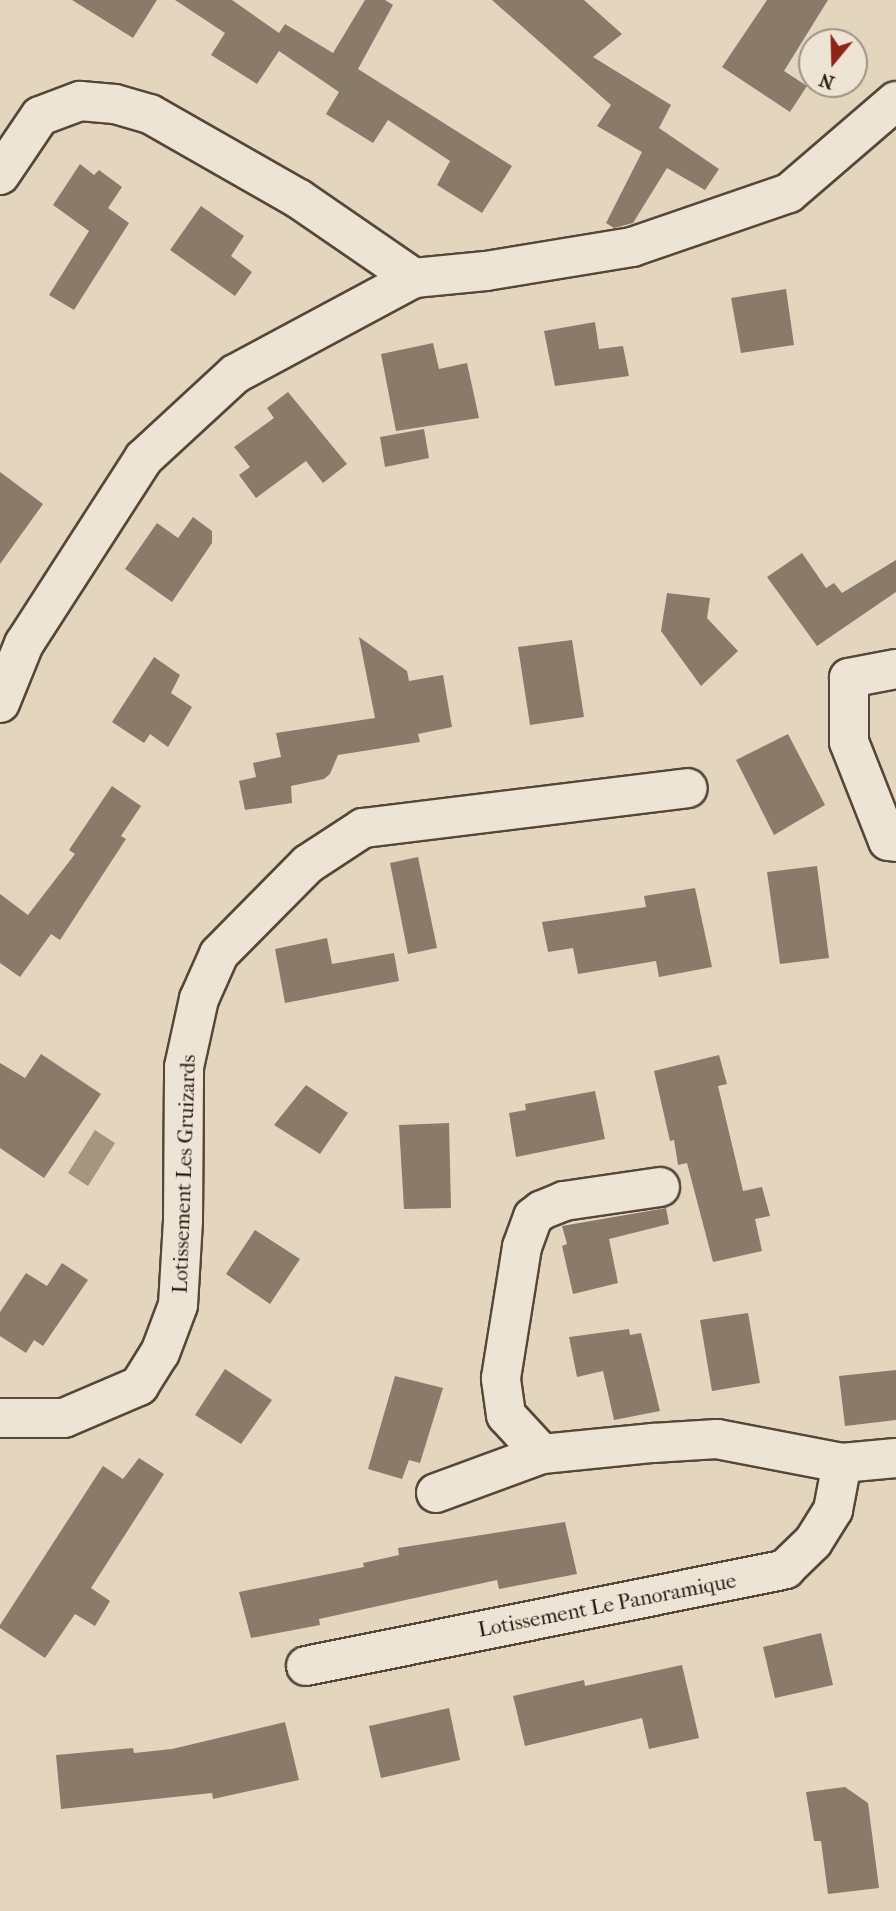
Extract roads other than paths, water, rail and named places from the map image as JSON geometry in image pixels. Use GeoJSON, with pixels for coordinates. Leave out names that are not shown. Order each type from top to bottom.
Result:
{"type":"FeatureCollection","features":[{"type":"Feature","properties":{"kind":"street"},"geometry":{"type":"LineString","coordinates":[[0,175],[40,116],[80,101],[115,104],[150,114],[299,199],[414,278]]}},
{"type":"Feature","properties":{"kind":"street"},"geometry":{"type":"LineString","coordinates":[[3,686],[24,644],[144,458],[235,374],[414,278],[486,271],[632,247],[789,193],[896,101]]}},
{"type":"Feature","properties":{"kind":"street"},"geometry":{"type":"LineString","coordinates":[[896,669],[849,678],[849,742],[888,841],[896,842]]}},
{"type":"Feature","properties":{"kind":"street","name":"Lotissement Les Gruizards"},"geometry":{"type":"LineString","coordinates":[[0,1418],[64,1418],[139,1386],[160,1353],[178,1306],[183,1220],[184,1067],[199,999],[219,954],[308,864],[363,828],[688,788]]}},
{"type":"Feature","properties":{"kind":"street"},"geometry":{"type":"LineString","coordinates":[[542,1454],[506,1415],[501,1378],[522,1247],[533,1217],[564,1201],[660,1187]]}},
{"type":"Feature","properties":{"kind":"street"},"geometry":{"type":"LineString","coordinates":[[436,1493],[542,1454],[717,1439],[842,1463],[896,1458]]}},
{"type":"Feature","properties":{"kind":"street","name":"Lotissement Le Panoramique"},"geometry":{"type":"LineString","coordinates":[[306,1666],[785,1569],[813,1542],[834,1510],[842,1463]]}}]}
